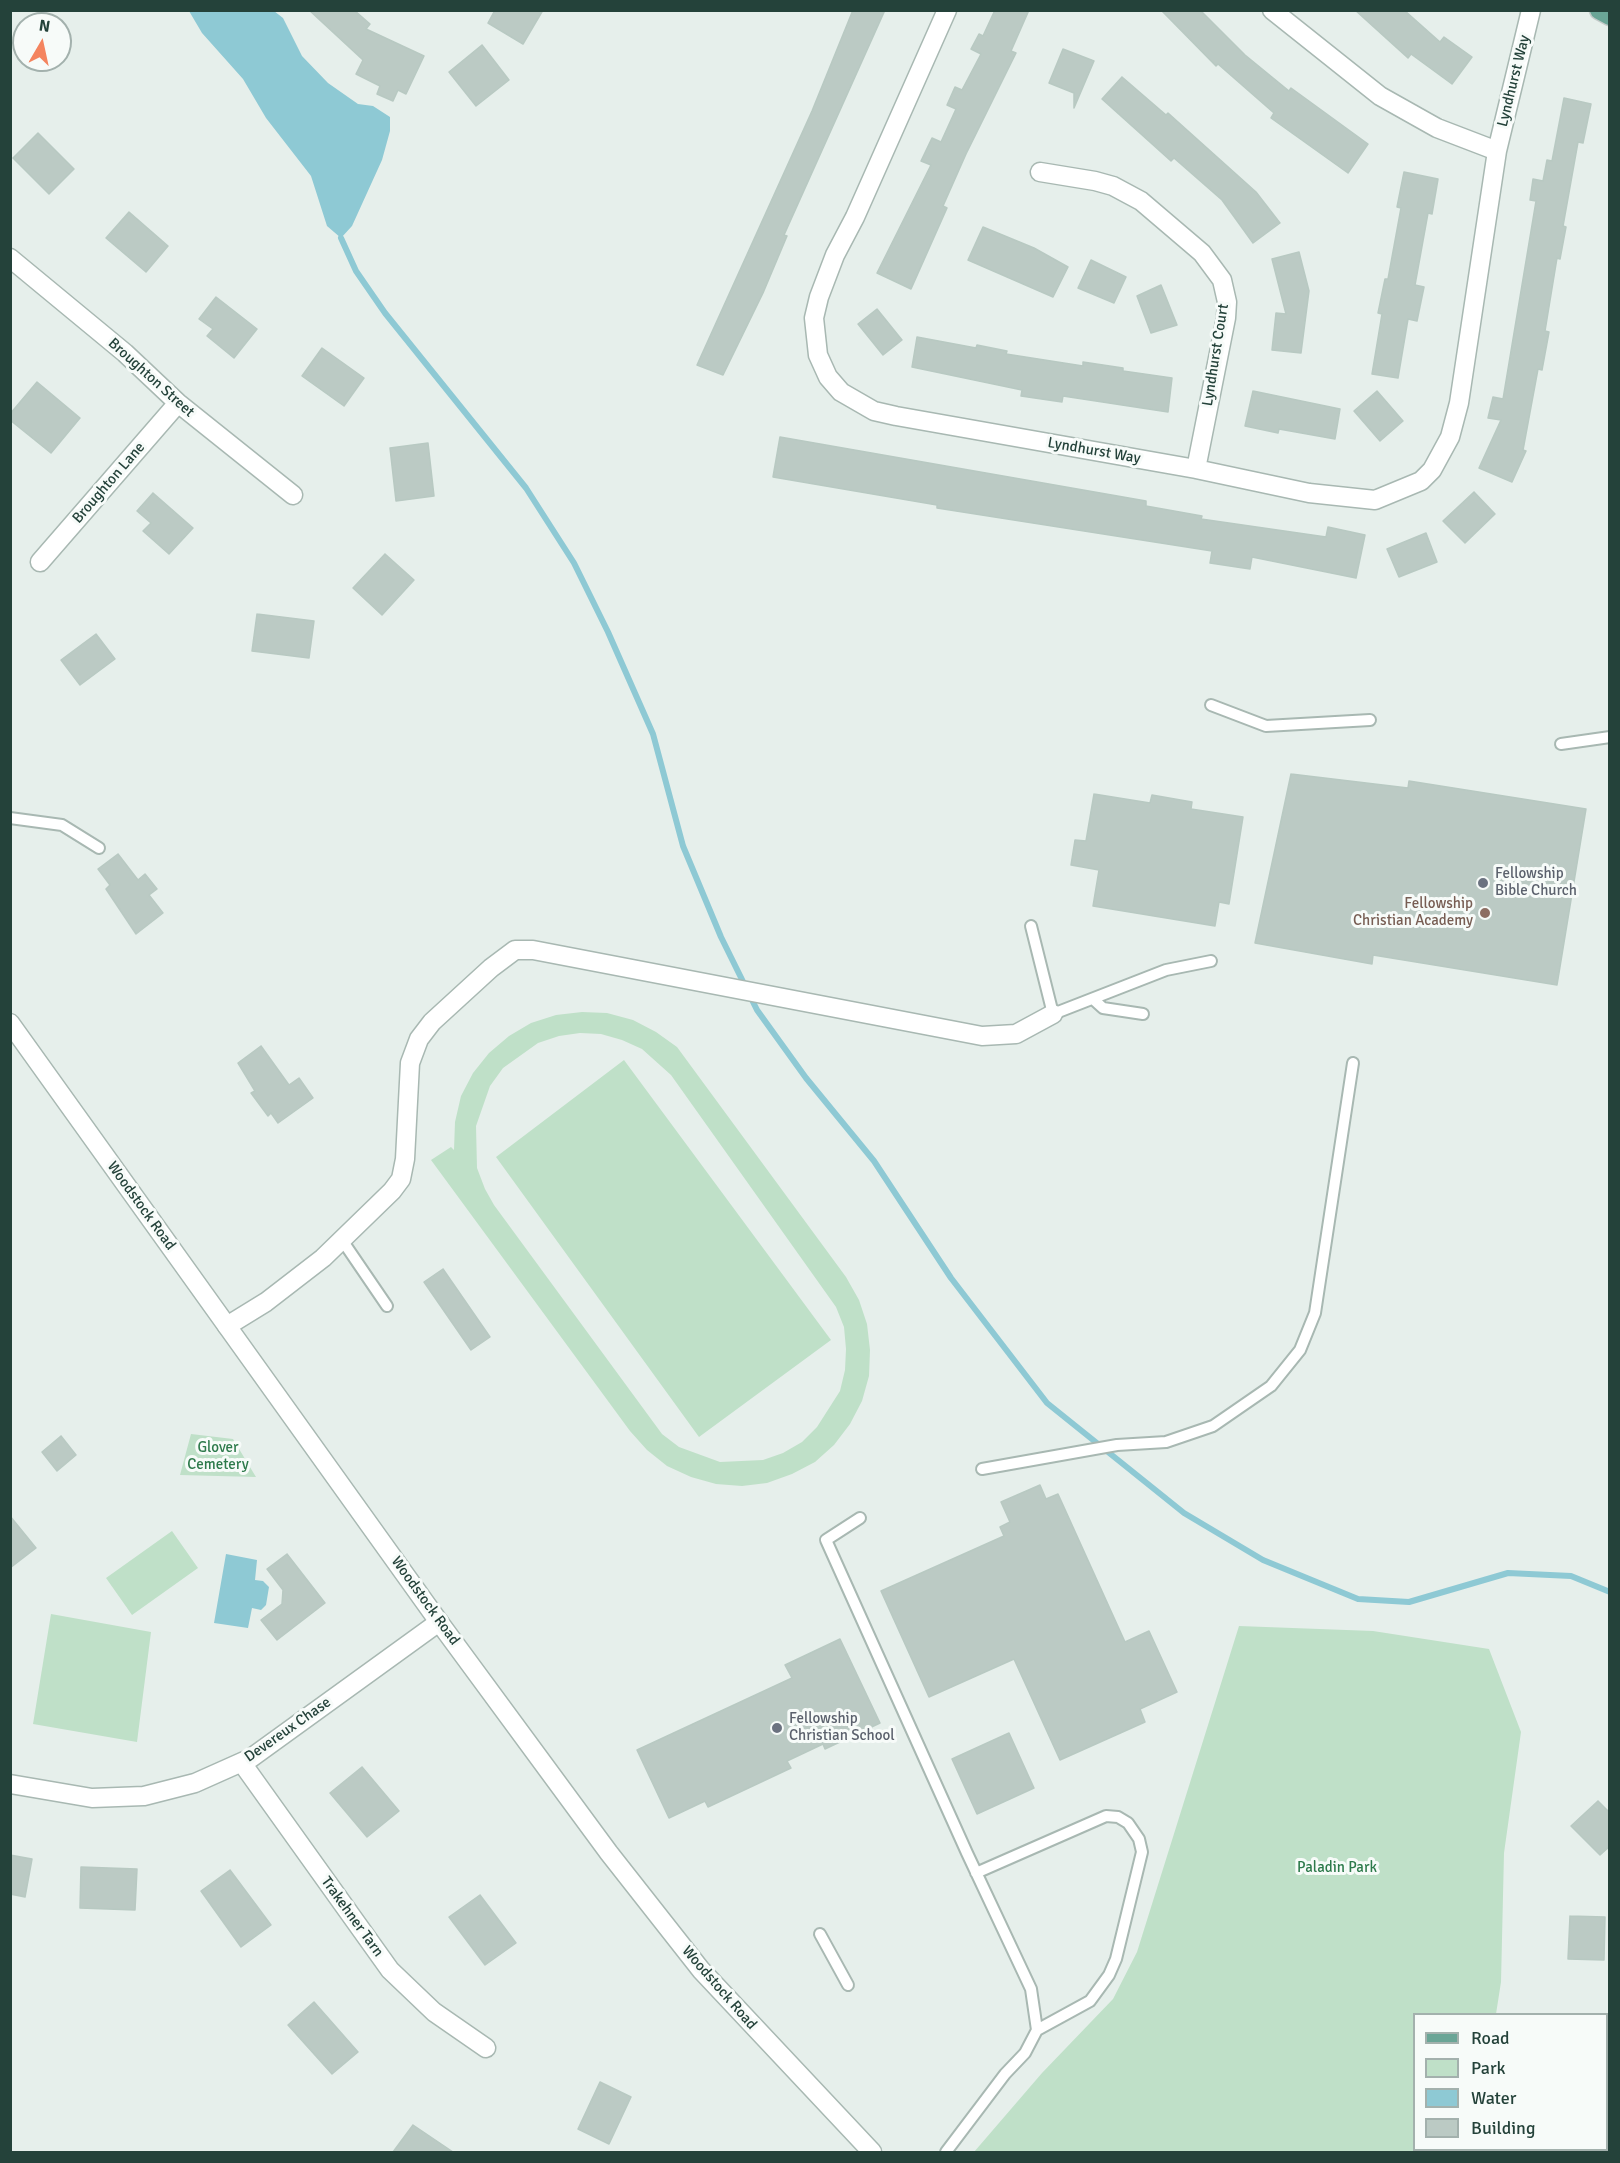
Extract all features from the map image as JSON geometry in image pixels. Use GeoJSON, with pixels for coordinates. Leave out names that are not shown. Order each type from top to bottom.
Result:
{"type":"FeatureCollection","features":[{"type":"Feature","properties":{"kind":"main road"},"geometry":{"type":"LineString","coordinates":[[1599,10],[1610,16]]}},
{"type":"Feature","properties":{"kind":"street","name":"Lyndhurst Way"},"geometry":{"type":"LineString","coordinates":[[947,10],[855,217],[835,255],[819,297],[814,318],[814,337],[818,355],[828,377],[841,392],[874,411],[1309,493],[1375,500],[1407,489],[1427,476],[1450,437],[1459,403],[1497,151],[1531,10]]}},
{"type":"Feature","properties":{"kind":"street"},"geometry":{"type":"LineString","coordinates":[[1272,10],[1380,96],[1437,128],[1497,151]]}},
{"type":"Feature","properties":{"kind":"street","name":"Lyndhurst Court"},"geometry":{"type":"LineString","coordinates":[[1040,172],[1113,186],[1141,201],[1202,252],[1222,280],[1227,302],[1226,318],[1196,470]]}},
{"type":"Feature","properties":{"kind":"street","name":"Broughton Street"},"geometry":{"type":"LineString","coordinates":[[10,258],[126,353],[178,403],[293,495]]}},
{"type":"Feature","properties":{"kind":"street","name":"Broughton Lane"},"geometry":{"type":"LineString","coordinates":[[40,562],[178,403]]}},
{"type":"Feature","properties":{"kind":"street"},"geometry":{"type":"LineString","coordinates":[[227,1326],[266,1302],[342,1240],[368,1217],[400,1179],[405,1159],[410,1063],[419,1039],[432,1022],[491,968],[515,950],[533,950],[982,1036],[1016,1034],[1053,1014]]}},
{"type":"Feature","properties":{"kind":"street","name":"Woodstock Road"},"geometry":{"type":"LineString","coordinates":[[10,1023],[439,1622],[609,1853],[701,1970],[872,2152]]}},
{"type":"Feature","properties":{"kind":"street","name":"Devereux Chase"},"geometry":{"type":"LineString","coordinates":[[10,1784],[92,1798],[144,1796],[195,1783],[242,1763],[439,1622]]}},
{"type":"Feature","properties":{"kind":"street","name":"Trakehner Tarn"},"geometry":{"type":"LineString","coordinates":[[242,1763],[390,1970],[434,2012],[486,2048]]}},
{"type":"Feature","properties":{"kind":"lane"},"geometry":{"type":"LineString","coordinates":[[1211,705],[1266,726],[1370,720]]}},
{"type":"Feature","properties":{"kind":"lane"},"geometry":{"type":"LineString","coordinates":[[1561,744],[1610,737]]}},
{"type":"Feature","properties":{"kind":"lane"},"geometry":{"type":"LineString","coordinates":[[10,818],[62,825],[99,848]]}},
{"type":"Feature","properties":{"kind":"lane"},"geometry":{"type":"LineString","coordinates":[[1031,926],[1053,1014],[1166,970],[1211,961]]}},
{"type":"Feature","properties":{"kind":"lane"},"geometry":{"type":"LineString","coordinates":[[1093,999],[1103,1008],[1143,1014]]}},
{"type":"Feature","properties":{"kind":"lane"},"geometry":{"type":"LineString","coordinates":[[982,1469],[1117,1445],[1166,1442],[1213,1426],[1271,1386],[1300,1350],[1315,1313],[1353,1063]]}},
{"type":"Feature","properties":{"kind":"lane"},"geometry":{"type":"LineString","coordinates":[[342,1240],[387,1306]]}},
{"type":"Feature","properties":{"kind":"lane"},"geometry":{"type":"LineString","coordinates":[[860,1518],[826,1540],[976,1873],[1031,1989],[1037,2030]]}},
{"type":"Feature","properties":{"kind":"lane"},"geometry":{"type":"LineString","coordinates":[[946,2152],[1005,2074],[1025,2052],[1037,2030],[1090,2001],[1109,1975],[1116,1959],[1142,1852],[1139,1839],[1128,1823],[1118,1817],[1106,1816],[976,1873]]}},
{"type":"Feature","properties":{"kind":"lane"},"geometry":{"type":"LineString","coordinates":[[820,1934],[848,1985]]}},
{"type":"Feature","properties":{"kind":"green space"},"geometry":{"type":"Polygon","coordinates":[[[582,1012],[607,1013],[633,1020],[656,1032],[677,1047],[846,1277],[859,1300],[867,1324],[870,1350],[869,1376],[862,1401],[850,1424],[834,1445],[815,1462],[767,1483],[742,1486],[716,1484],[691,1477],[667,1466],[647,1450],[630,1431],[431,1160],[451,1147],[454,1150],[455,1122],[461,1096],[473,1073],[489,1053],[509,1036],[531,1023],[556,1015],[582,1012]],[[580,1033],[559,1036],[538,1043],[503,1068],[490,1086],[476,1126],[477,1168],[485,1189],[494,1205],[662,1434],[679,1447],[720,1462],[763,1460],[783,1453],[802,1442],[817,1427],[840,1391],[845,1370],[846,1349],[844,1327],[836,1307],[671,1075],[642,1049],[601,1034],[580,1033]]]}},
{"type":"Feature","properties":{"kind":"green space"},"geometry":{"type":"Polygon","coordinates":[[[624,1060],[831,1340],[699,1437],[496,1157],[624,1060]]]}},
{"type":"Feature","properties":{"kind":"green space","name":"Glover Cemetery"},"geometry":{"type":"Polygon","coordinates":[[[191,1434],[233,1439],[256,1477],[180,1475],[191,1434]]]}},
{"type":"Feature","properties":{"kind":"green space"},"geometry":{"type":"Polygon","coordinates":[[[172,1531],[198,1568],[132,1615],[106,1578],[172,1531]]]}},
{"type":"Feature","properties":{"kind":"green space"},"geometry":{"type":"Polygon","coordinates":[[[51,1614],[151,1632],[137,1742],[33,1724],[51,1614]]]}},
{"type":"Feature","properties":{"kind":"green space","name":"Paladin Park"},"geometry":{"type":"Polygon","coordinates":[[[1239,1626],[1373,1631],[1489,1649],[1521,1732],[1504,1853],[1501,1982],[1496,2013],[1413,2013],[1413,2151],[1471,2152],[974,2152],[1042,2073],[1113,1999],[1137,1952],[1239,1626]]]}},
{"type":"Feature","properties":{"kind":"water"},"geometry":{"type":"Polygon","coordinates":[[[189,11],[274,11],[283,18],[302,56],[328,83],[358,104],[373,106],[390,117],[390,131],[382,160],[352,226],[341,238],[327,226],[311,176],[266,118],[243,79],[202,33],[189,11]]]}},
{"type":"Feature","properties":{"kind":"water"},"geometry":{"type":"Polygon","coordinates":[[[226,1554],[257,1560],[255,1580],[263,1581],[269,1587],[266,1605],[261,1610],[252,1608],[248,1628],[214,1623],[226,1554]]]}},
{"type":"Feature","properties":{"kind":"building"},"geometry":{"type":"Polygon","coordinates":[[[309,10],[354,10],[370,24],[366,29],[424,56],[406,94],[398,90],[393,101],[377,94],[380,86],[356,74],[363,60],[309,10]]]}},
{"type":"Feature","properties":{"kind":"building"},"geometry":{"type":"Polygon","coordinates":[[[495,10],[543,10],[523,44],[488,23],[495,10]]]}},
{"type":"Feature","properties":{"kind":"building"},"geometry":{"type":"Polygon","coordinates":[[[853,10],[885,10],[784,235],[787,236],[763,293],[723,375],[697,365],[812,111],[853,10]]]}},
{"type":"Feature","properties":{"kind":"building"},"geometry":{"type":"Polygon","coordinates":[[[995,10],[1029,10],[1011,51],[1016,53],[966,154],[943,206],[947,208],[911,289],[877,273],[931,165],[921,161],[932,138],[941,142],[956,109],[947,105],[955,87],[962,90],[981,54],[971,49],[979,34],[983,36],[995,10]]]}},
{"type":"Feature","properties":{"kind":"building"},"geometry":{"type":"Polygon","coordinates":[[[1161,10],[1200,10],[1245,55],[1289,91],[1291,88],[1368,144],[1348,173],[1271,118],[1274,113],[1218,64],[1216,66],[1161,10]]]}},
{"type":"Feature","properties":{"kind":"building"},"geometry":{"type":"Polygon","coordinates":[[[1355,10],[1404,10],[1440,42],[1444,37],[1472,57],[1452,84],[1411,54],[1408,58],[1355,10]]]}},
{"type":"Feature","properties":{"kind":"building"},"geometry":{"type":"Polygon","coordinates":[[[482,45],[509,80],[476,106],[449,72],[482,45]]]}},
{"type":"Feature","properties":{"kind":"building"},"geometry":{"type":"Polygon","coordinates":[[[1063,49],[1094,61],[1074,108],[1074,93],[1049,83],[1063,49]]]}},
{"type":"Feature","properties":{"kind":"building"},"geometry":{"type":"Polygon","coordinates":[[[1122,77],[1166,115],[1168,113],[1256,192],[1280,223],[1253,243],[1222,200],[1174,158],[1171,161],[1102,99],[1122,77]]]}},
{"type":"Feature","properties":{"kind":"building"},"geometry":{"type":"Polygon","coordinates":[[[1564,98],[1591,104],[1583,143],[1578,142],[1563,226],[1566,227],[1560,259],[1557,258],[1545,331],[1549,332],[1542,370],[1538,369],[1523,450],[1526,451],[1512,482],[1479,468],[1501,420],[1488,418],[1493,397],[1503,399],[1536,201],[1530,200],[1533,179],[1543,181],[1547,160],[1552,161],[1564,98]]]}},
{"type":"Feature","properties":{"kind":"building"},"geometry":{"type":"Polygon","coordinates":[[[38,133],[74,169],[49,194],[13,158],[38,133]]]}},
{"type":"Feature","properties":{"kind":"building"},"geometry":{"type":"Polygon","coordinates":[[[1404,172],[1438,179],[1432,214],[1428,213],[1415,285],[1424,287],[1417,321],[1408,319],[1398,378],[1372,374],[1382,314],[1378,313],[1385,279],[1388,279],[1401,208],[1397,207],[1404,172]]]}},
{"type":"Feature","properties":{"kind":"building"},"geometry":{"type":"Polygon","coordinates":[[[129,212],[168,246],[146,272],[106,238],[129,212]]]}},
{"type":"Feature","properties":{"kind":"building"},"geometry":{"type":"Polygon","coordinates":[[[983,227],[1034,248],[1068,267],[1053,297],[968,260],[983,227]]]}},
{"type":"Feature","properties":{"kind":"building"},"geometry":{"type":"Polygon","coordinates":[[[1299,252],[1309,291],[1301,353],[1272,350],[1276,313],[1286,314],[1272,259],[1299,252]]]}},
{"type":"Feature","properties":{"kind":"building"},"geometry":{"type":"Polygon","coordinates":[[[1091,260],[1126,277],[1114,303],[1078,288],[1091,260]]]}},
{"type":"Feature","properties":{"kind":"building"},"geometry":{"type":"Polygon","coordinates":[[[1161,285],[1177,325],[1151,333],[1137,296],[1161,285]]]}},
{"type":"Feature","properties":{"kind":"building"},"geometry":{"type":"Polygon","coordinates":[[[216,297],[257,329],[234,358],[207,336],[213,329],[199,319],[216,297]]]}},
{"type":"Feature","properties":{"kind":"building"},"geometry":{"type":"Polygon","coordinates":[[[877,309],[902,340],[883,355],[858,324],[877,309]]]}},
{"type":"Feature","properties":{"kind":"building"},"geometry":{"type":"Polygon","coordinates":[[[917,337],[976,348],[977,345],[1007,351],[1006,354],[1083,366],[1083,362],[1172,378],[1168,412],[1063,396],[1062,402],[1021,396],[1022,390],[912,367],[917,337]]]}},
{"type":"Feature","properties":{"kind":"building"},"geometry":{"type":"Polygon","coordinates":[[[322,348],[364,378],[344,406],[302,376],[322,348]]]}},
{"type":"Feature","properties":{"kind":"building"},"geometry":{"type":"Polygon","coordinates":[[[37,382],[80,418],[51,453],[10,420],[10,414],[37,382]]]}},
{"type":"Feature","properties":{"kind":"building"},"geometry":{"type":"Polygon","coordinates":[[[1253,391],[1340,409],[1335,439],[1279,429],[1278,433],[1245,426],[1253,391]]]}},
{"type":"Feature","properties":{"kind":"building"},"geometry":{"type":"Polygon","coordinates":[[[1377,391],[1403,421],[1380,441],[1354,411],[1377,391]]]}},
{"type":"Feature","properties":{"kind":"building"},"geometry":{"type":"Polygon","coordinates":[[[780,437],[1146,501],[1146,506],[1202,516],[1201,519],[1326,537],[1328,527],[1365,535],[1356,578],[1252,557],[1250,569],[1210,563],[1212,551],[937,508],[937,505],[773,477],[780,437]]]}},
{"type":"Feature","properties":{"kind":"building"},"geometry":{"type":"Polygon","coordinates":[[[428,443],[434,496],[396,501],[390,448],[428,443]]]}},
{"type":"Feature","properties":{"kind":"building"},"geometry":{"type":"Polygon","coordinates":[[[1474,492],[1495,514],[1465,543],[1443,521],[1474,492]]]}},
{"type":"Feature","properties":{"kind":"building"},"geometry":{"type":"Polygon","coordinates":[[[153,493],[193,528],[169,554],[143,531],[151,523],[137,511],[153,493]]]}},
{"type":"Feature","properties":{"kind":"building"},"geometry":{"type":"Polygon","coordinates":[[[1426,533],[1437,562],[1399,577],[1387,549],[1426,533]]]}},
{"type":"Feature","properties":{"kind":"building"},"geometry":{"type":"Polygon","coordinates":[[[385,554],[414,580],[382,615],[353,588],[385,554]]]}},
{"type":"Feature","properties":{"kind":"building"},"geometry":{"type":"Polygon","coordinates":[[[257,614],[314,621],[309,658],[252,651],[257,614]]]}},
{"type":"Feature","properties":{"kind":"building"},"geometry":{"type":"Polygon","coordinates":[[[96,634],[115,659],[80,685],[61,660],[96,634]]]}},
{"type":"Feature","properties":{"kind":"building"},"geometry":{"type":"Polygon","coordinates":[[[1291,774],[1408,788],[1409,781],[1586,809],[1557,985],[1373,955],[1372,964],[1255,943],[1291,774]]]}},
{"type":"Feature","properties":{"kind":"building"},"geometry":{"type":"Polygon","coordinates":[[[1094,794],[1150,803],[1152,795],[1192,802],[1191,809],[1243,817],[1229,904],[1219,902],[1215,926],[1093,906],[1099,870],[1071,865],[1075,840],[1086,841],[1094,794]]]}},
{"type":"Feature","properties":{"kind":"building"},"geometry":{"type":"Polygon","coordinates":[[[118,854],[138,880],[145,874],[157,889],[149,895],[163,913],[136,934],[106,889],[110,885],[98,869],[118,854]]]}},
{"type":"Feature","properties":{"kind":"building"},"geometry":{"type":"Polygon","coordinates":[[[261,1046],[289,1085],[299,1078],[313,1098],[278,1123],[271,1113],[268,1116],[251,1093],[255,1091],[238,1063],[261,1046]]]}},
{"type":"Feature","properties":{"kind":"building"},"geometry":{"type":"Polygon","coordinates":[[[443,1269],[490,1337],[471,1350],[424,1282],[443,1269]]]}},
{"type":"Feature","properties":{"kind":"building"},"geometry":{"type":"Polygon","coordinates":[[[61,1436],[76,1455],[57,1471],[42,1452],[61,1436]]]}},
{"type":"Feature","properties":{"kind":"building","name":"Fellowship Christian School"},"geometry":{"type":"Polygon","coordinates":[[[1040,1485],[1046,1499],[1058,1494],[1125,1642],[1149,1631],[1177,1692],[1140,1709],[1145,1722],[1060,1760],[1014,1659],[929,1697],[881,1591],[1004,1536],[1000,1527],[1010,1522],[1001,1502],[1040,1485]]]}},
{"type":"Feature","properties":{"kind":"building"},"geometry":{"type":"Polygon","coordinates":[[[10,1516],[36,1548],[10,1568],[10,1516]]]}},
{"type":"Feature","properties":{"kind":"building"},"geometry":{"type":"Polygon","coordinates":[[[287,1554],[325,1603],[277,1640],[261,1620],[282,1604],[283,1590],[267,1569],[287,1554]]]}},
{"type":"Feature","properties":{"kind":"building","name":"Fellowship Christian School"},"geometry":{"type":"Polygon","coordinates":[[[840,1639],[880,1723],[825,1749],[823,1744],[787,1761],[791,1768],[708,1807],[705,1801],[669,1818],[637,1750],[792,1678],[785,1665],[840,1639]]]}},
{"type":"Feature","properties":{"kind":"building"},"geometry":{"type":"Polygon","coordinates":[[[1009,1733],[1034,1788],[977,1814],[952,1759],[1009,1733]]]}},
{"type":"Feature","properties":{"kind":"building"},"geometry":{"type":"Polygon","coordinates":[[[362,1767],[399,1811],[367,1837],[330,1793],[362,1767]]]}},
{"type":"Feature","properties":{"kind":"building"},"geometry":{"type":"Polygon","coordinates":[[[1598,1801],[1610,1813],[1610,1846],[1600,1855],[1571,1826],[1598,1801]]]}},
{"type":"Feature","properties":{"kind":"building"},"geometry":{"type":"Polygon","coordinates":[[[10,1855],[32,1859],[25,1897],[10,1894],[10,1855]]]}},
{"type":"Feature","properties":{"kind":"building"},"geometry":{"type":"Polygon","coordinates":[[[81,1867],[137,1869],[135,1910],[80,1908],[81,1867]]]}},
{"type":"Feature","properties":{"kind":"building"},"geometry":{"type":"Polygon","coordinates":[[[230,1870],[271,1925],[241,1947],[201,1891],[230,1870]]]}},
{"type":"Feature","properties":{"kind":"building"},"geometry":{"type":"Polygon","coordinates":[[[480,1895],[516,1943],[485,1965],[449,1917],[480,1895]]]}},
{"type":"Feature","properties":{"kind":"building"},"geometry":{"type":"Polygon","coordinates":[[[1570,1916],[1605,1917],[1604,1960],[1568,1959],[1570,1916]]]}},
{"type":"Feature","properties":{"kind":"building"},"geometry":{"type":"Polygon","coordinates":[[[314,2002],[358,2052],[332,2074],[288,2025],[314,2002]]]}},
{"type":"Feature","properties":{"kind":"building"},"geometry":{"type":"Polygon","coordinates":[[[600,2082],[631,2097],[609,2144],[578,2129],[600,2082]]]}},
{"type":"Feature","properties":{"kind":"building"},"geometry":{"type":"Polygon","coordinates":[[[413,2125],[453,2152],[393,2152],[413,2125]]]}},
{"type":"Feature","properties":{"kind":"waterway"},"geometry":{"type":"LineString","coordinates":[[341,238],[356,271],[385,313],[526,488],[574,563],[608,632],[653,734],[683,846],[721,937],[757,1010],[806,1078],[874,1161],[951,1278],[1047,1403],[1184,1513],[1263,1560],[1358,1599],[1409,1602],[1508,1573],[1571,1576],[1610,1592]]}},
{"type":"Feature","properties":{"kind":"place","name":"Fellowship Bible Church"},"geometry":{"type":"Point","coordinates":[1483,883]}},
{"type":"Feature","properties":{"kind":"place","name":"Fellowship Christian Academy"},"geometry":{"type":"Point","coordinates":[1485,913]}},
{"type":"Feature","properties":{"kind":"place","name":"Fellowship Christian School"},"geometry":{"type":"Point","coordinates":[777,1728]}}]}
